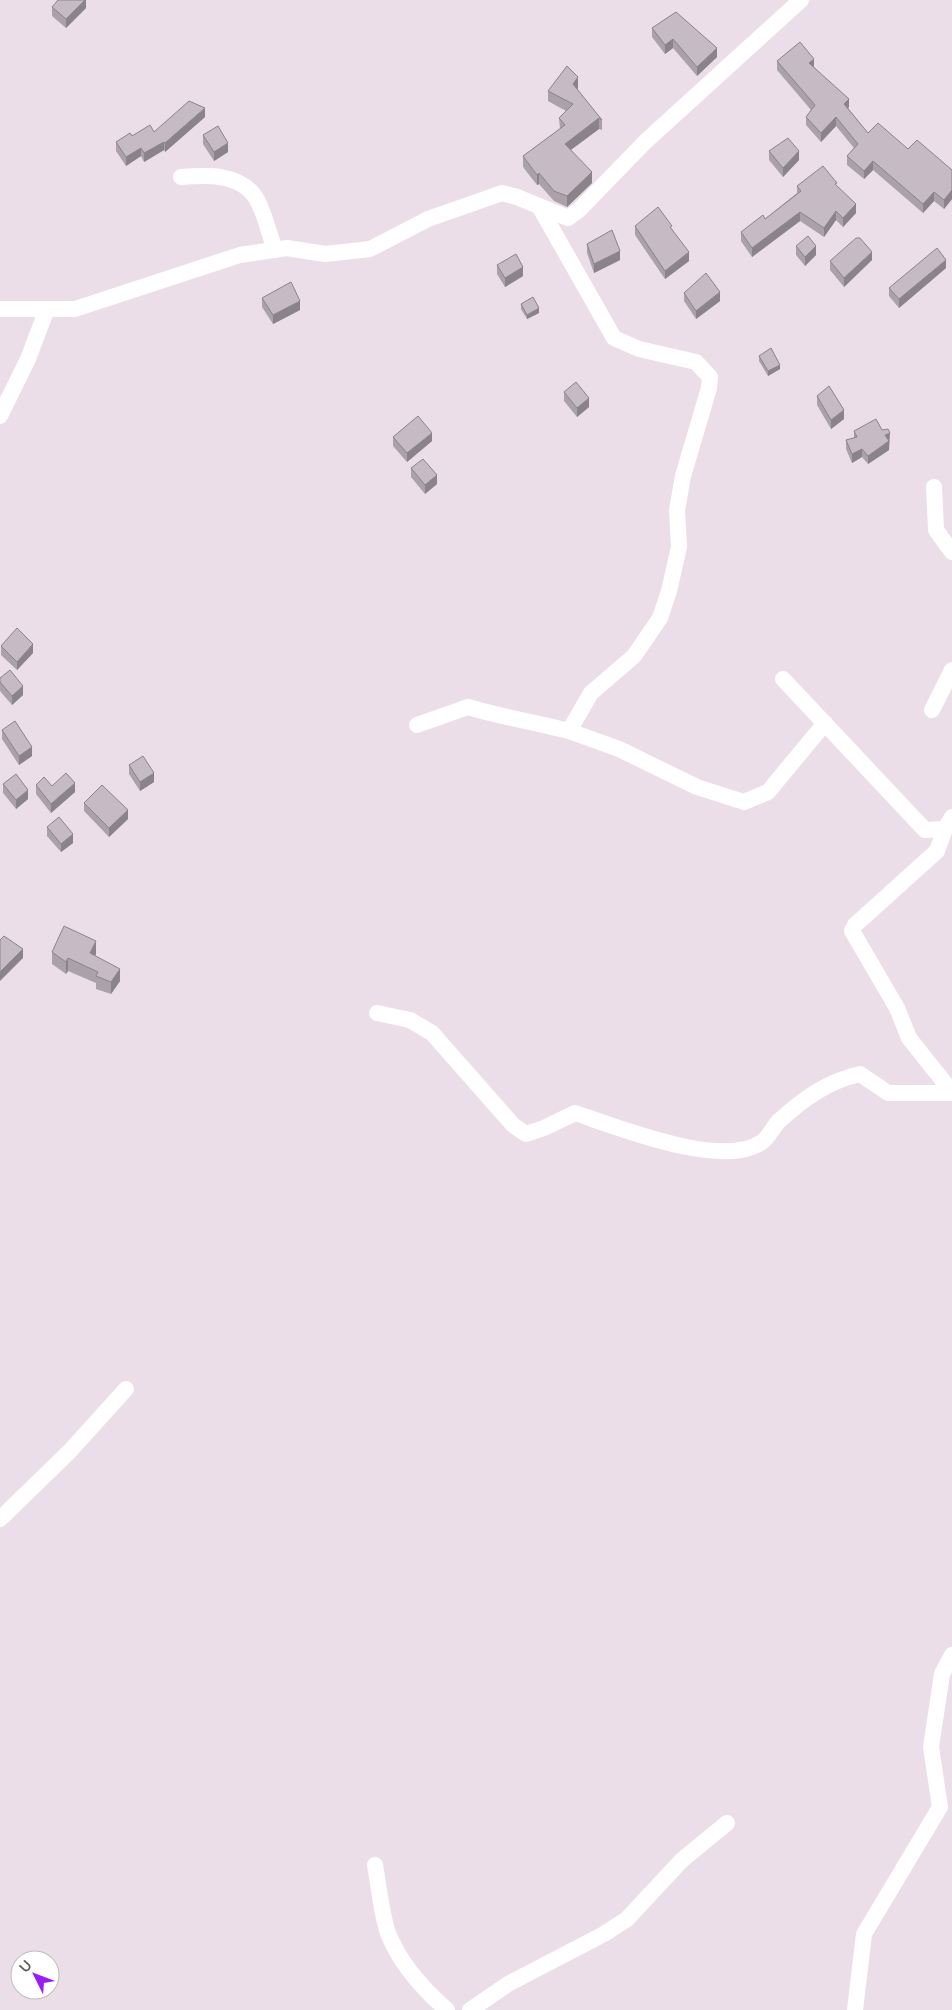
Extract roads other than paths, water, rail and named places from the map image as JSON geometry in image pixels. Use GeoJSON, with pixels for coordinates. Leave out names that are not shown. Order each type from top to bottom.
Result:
{"type":"FeatureCollection","features":[{"type":"Feature","properties":{"kind":"street"},"geometry":{"type":"LineString","coordinates":[[0,309],[75,309],[240,255],[287,248],[325,254],[370,249],[428,219],[502,193],[539,206],[564,218],[571,216],[646,141],[800,0]]}},
{"type":"Feature","properties":{"kind":"street"},"geometry":{"type":"LineString","coordinates":[[181,177],[207,174],[227,178],[244,187],[256,199],[275,250]]}},
{"type":"Feature","properties":{"kind":"street"},"geometry":{"type":"LineString","coordinates":[[539,206],[614,338],[639,349],[696,362],[710,377],[708,395],[683,476],[677,510],[679,547],[669,591],[660,618],[634,656],[591,694],[569,731]]}},
{"type":"Feature","properties":{"kind":"street"},"geometry":{"type":"LineString","coordinates":[[0,416],[28,359],[47,309]]}},
{"type":"Feature","properties":{"kind":"street"},"geometry":{"type":"LineString","coordinates":[[934,487],[936,530],[952,552]]}},
{"type":"Feature","properties":{"kind":"street"},"geometry":{"type":"LineString","coordinates":[[932,710],[952,670]]}},
{"type":"Feature","properties":{"kind":"street"},"geometry":{"type":"LineString","coordinates":[[783,678],[925,830],[948,823]]}},
{"type":"Feature","properties":{"kind":"street"},"geometry":{"type":"LineString","coordinates":[[417,725],[468,706],[486,714],[524,719],[569,731],[619,749],[697,787],[744,802],[768,792],[825,724]]}},
{"type":"Feature","properties":{"kind":"street"},"geometry":{"type":"LineString","coordinates":[[948,823],[937,851],[852,931],[897,1008],[909,1038],[952,1092]]}},
{"type":"Feature","properties":{"kind":"street"},"geometry":{"type":"LineString","coordinates":[[377,1013],[410,1020],[432,1033],[513,1125],[526,1134],[544,1128],[575,1113],[682,1148],[738,1150],[762,1142],[778,1123],[810,1095],[843,1077],[860,1074],[888,1093],[952,1092]]}},
{"type":"Feature","properties":{"kind":"street"},"geometry":{"type":"LineString","coordinates":[[0,1519],[62,1458],[126,1389]]}},
{"type":"Feature","properties":{"kind":"street"},"geometry":{"type":"LineString","coordinates":[[855,2010],[864,1934],[940,1808],[931,1747],[942,1674],[952,1655]]}},
{"type":"Feature","properties":{"kind":"street"},"geometry":{"type":"LineString","coordinates":[[470,2010],[508,1984],[604,1934],[627,1919],[682,1860],[727,1823]]}},
{"type":"Feature","properties":{"kind":"street"},"geometry":{"type":"LineString","coordinates":[[375,1865],[388,1932],[395,1947],[407,1968],[427,1992],[447,2010]]}}]}
